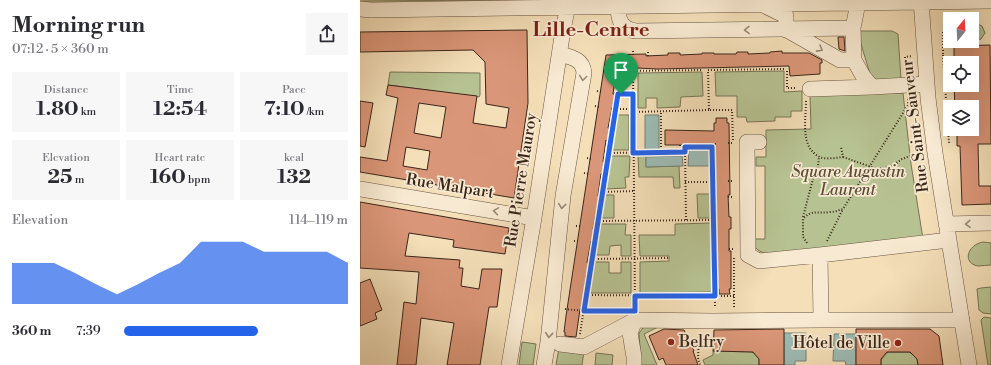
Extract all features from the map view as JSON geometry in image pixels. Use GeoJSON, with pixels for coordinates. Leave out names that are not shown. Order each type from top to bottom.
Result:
{"type":"FeatureCollection","features":[{"type":"Feature","properties":{"kind":"street","name":"Rue Saint-Sauveur"},"geometry":{"type":"LineString","coordinates":[[921,1],[927,84],[935,153],[969,365]]}},
{"type":"Feature","properties":{"kind":"street"},"geometry":{"type":"LineString","coordinates":[[364,10],[517,4],[618,6],[991,1]]}},
{"type":"Feature","properties":{"kind":"street"},"geometry":{"type":"LineString","coordinates":[[858,2],[853,28],[854,60],[863,76],[872,87]]}},
{"type":"Feature","properties":{"kind":"street","name":"Rue Pierre Mauroy"},"geometry":{"type":"LineString","coordinates":[[509,365],[569,4]]}},
{"type":"Feature","properties":{"kind":"street"},"geometry":{"type":"LineString","coordinates":[[761,4],[786,16],[786,30]]}},
{"type":"Feature","properties":{"kind":"street"},"geometry":{"type":"LineString","coordinates":[[618,6],[618,18],[620,21],[629,30],[636,31],[853,28]]}},
{"type":"Feature","properties":{"kind":"street"},"geometry":{"type":"LineString","coordinates":[[786,30],[840,60],[854,60]]}},
{"type":"Feature","properties":{"kind":"street"},"geometry":{"type":"LineString","coordinates":[[544,365],[548,342],[563,196],[584,73],[582,64],[576,59],[560,54]]}},
{"type":"Feature","properties":{"kind":"street"},"geometry":{"type":"LineString","coordinates":[[810,88],[927,84]]}},
{"type":"Feature","properties":{"kind":"street"},"geometry":{"type":"LineString","coordinates":[[759,142],[747,142],[748,255],[759,261],[949,240]]}},
{"type":"Feature","properties":{"kind":"street","name":"Rue Malpart"},"geometry":{"type":"LineString","coordinates":[[360,189],[534,218]]}},
{"type":"Feature","properties":{"kind":"street"},"geometry":{"type":"LineString","coordinates":[[946,224],[991,223]]}},
{"type":"Feature","properties":{"kind":"street"},"geometry":{"type":"LineString","coordinates":[[820,255],[821,320]]}},
{"type":"Feature","properties":{"kind":"street"},"geometry":{"type":"LineString","coordinates":[[560,344],[584,347],[635,315],[699,321],[962,320]]}},
{"type":"Feature","properties":{"kind":"street"},"geometry":{"type":"LineString","coordinates":[[634,361],[630,333],[635,315]]}},
{"type":"Feature","properties":{"kind":"path"},"geometry":{"type":"LineString","coordinates":[[944,48],[949,145]]}},
{"type":"Feature","properties":{"kind":"path"},"geometry":{"type":"LineString","coordinates":[[633,51],[633,56]]}},
{"type":"Feature","properties":{"kind":"path"},"geometry":{"type":"LineString","coordinates":[[648,51],[648,56]]}},
{"type":"Feature","properties":{"kind":"path"},"geometry":{"type":"LineString","coordinates":[[819,156],[818,166],[813,179],[803,218],[803,237],[808,245],[820,255],[843,209],[908,105],[905,56],[917,56]]}},
{"type":"Feature","properties":{"kind":"path"},"geometry":{"type":"LineString","coordinates":[[569,309],[635,315],[633,67]]}},
{"type":"Feature","properties":{"kind":"path"},"geometry":{"type":"LineString","coordinates":[[709,110],[708,71],[785,69]]}},
{"type":"Feature","properties":{"kind":"path"},"geometry":{"type":"LineString","coordinates":[[578,346],[621,71],[701,70]]}},
{"type":"Feature","properties":{"kind":"path"},"geometry":{"type":"LineString","coordinates":[[597,91],[602,92]]}},
{"type":"Feature","properties":{"kind":"path"},"geometry":{"type":"LineString","coordinates":[[614,93],[633,94]]}},
{"type":"Feature","properties":{"kind":"path"},"geometry":{"type":"LineString","coordinates":[[595,106],[600,107]]}},
{"type":"Feature","properties":{"kind":"path"},"geometry":{"type":"LineString","coordinates":[[611,108],[633,111],[732,110],[732,118]]}},
{"type":"Feature","properties":{"kind":"path"},"geometry":{"type":"LineString","coordinates":[[661,111],[661,153]]}},
{"type":"Feature","properties":{"kind":"path"},"geometry":{"type":"LineString","coordinates":[[806,129],[806,139],[809,148],[819,156],[831,158],[843,157],[877,169],[891,168],[902,159],[910,156],[935,153]]}},
{"type":"Feature","properties":{"kind":"path"},"geometry":{"type":"LineString","coordinates":[[728,143],[733,143]]}},
{"type":"Feature","properties":{"kind":"path"},"geometry":{"type":"LineString","coordinates":[[680,145],[680,147],[712,147],[712,144],[716,144]]}},
{"type":"Feature","properties":{"kind":"path"},"geometry":{"type":"LineString","coordinates":[[685,147],[686,220]]}},
{"type":"Feature","properties":{"kind":"path"},"geometry":{"type":"LineString","coordinates":[[712,147],[715,321]]}},
{"type":"Feature","properties":{"kind":"path"},"geometry":{"type":"LineString","coordinates":[[841,147],[843,157]]}},
{"type":"Feature","properties":{"kind":"path"},"geometry":{"type":"LineString","coordinates":[[608,153],[685,152]]}},
{"type":"Feature","properties":{"kind":"path"},"geometry":{"type":"LineString","coordinates":[[587,158],[592,159]]}},
{"type":"Feature","properties":{"kind":"path"},"geometry":{"type":"LineString","coordinates":[[603,160],[607,161]]}},
{"type":"Feature","properties":{"kind":"path"},"geometry":{"type":"LineString","coordinates":[[584,173],[590,174]]}},
{"type":"Feature","properties":{"kind":"path"},"geometry":{"type":"LineString","coordinates":[[728,181],[733,181]]}},
{"type":"Feature","properties":{"kind":"path"},"geometry":{"type":"LineString","coordinates":[[685,182],[717,182]]}},
{"type":"Feature","properties":{"kind":"path"},"geometry":{"type":"LineString","coordinates":[[602,192],[634,191]]}},
{"type":"Feature","properties":{"kind":"path"},"geometry":{"type":"LineString","coordinates":[[728,197],[733,197]]}},
{"type":"Feature","properties":{"kind":"path"},"geometry":{"type":"LineString","coordinates":[[803,218],[812,212],[831,212],[843,209]]}},
{"type":"Feature","properties":{"kind":"path"},"geometry":{"type":"LineString","coordinates":[[598,221],[712,220]]}},
{"type":"Feature","properties":{"kind":"path"},"geometry":{"type":"LineString","coordinates":[[576,226],[582,226]]}},
{"type":"Feature","properties":{"kind":"path"},"geometry":{"type":"LineString","coordinates":[[574,241],[579,241]]}},
{"type":"Feature","properties":{"kind":"path"},"geometry":{"type":"LineString","coordinates":[[590,243],[594,244]]}},
{"type":"Feature","properties":{"kind":"path"},"geometry":{"type":"LineString","coordinates":[[729,249],[734,249]]}},
{"type":"Feature","properties":{"kind":"path"},"geometry":{"type":"LineString","coordinates":[[592,259],[669,258]]}},
{"type":"Feature","properties":{"kind":"path"},"geometry":{"type":"LineString","coordinates":[[729,265],[734,265]]}},
{"type":"Feature","properties":{"kind":"path"},"geometry":{"type":"LineString","coordinates":[[583,295],[734,296]]}},
{"type":"Feature","properties":{"kind":"path"},"geometry":{"type":"LineString","coordinates":[[699,321],[698,359],[700,365]]}},
{"type":"Feature","properties":{"kind":"green space"},"geometry":{"type":"Polygon","coordinates":[[[500,0],[500,3],[360,4],[360,1],[500,0]]]}},
{"type":"Feature","properties":{"kind":"green space"},"geometry":{"type":"Polygon","coordinates":[[[979,25],[982,26],[985,33],[981,39],[979,39],[979,25]]]}},
{"type":"Feature","properties":{"kind":"green space"},"geometry":{"type":"Polygon","coordinates":[[[857,31],[892,31],[898,34],[901,79],[876,80],[871,77],[857,31]]]}},
{"type":"Feature","properties":{"kind":"green space"},"geometry":{"type":"Polygon","coordinates":[[[784,71],[784,92],[802,91],[802,111],[791,111],[791,117],[775,117],[775,121],[747,122],[746,117],[737,117],[737,96],[716,96],[715,72],[784,71]]]}},
{"type":"Feature","properties":{"kind":"green space"},"geometry":{"type":"Polygon","coordinates":[[[390,72],[480,73],[480,95],[479,97],[388,85],[390,72]]]}},
{"type":"Feature","properties":{"kind":"green space"},"geometry":{"type":"Polygon","coordinates":[[[702,72],[703,96],[681,97],[680,107],[657,108],[657,98],[646,98],[646,108],[638,108],[638,73],[702,72]]]}},
{"type":"Feature","properties":{"kind":"green space","name":"Square Augustin Laurent"},"geometry":{"type":"Polygon","coordinates":[[[903,93],[911,164],[923,239],[767,254],[757,249],[754,245],[753,239],[765,239],[765,166],[756,166],[756,157],[766,157],[766,130],[811,129],[810,95],[903,93]]]}},
{"type":"Feature","properties":{"kind":"green space"},"geometry":{"type":"Polygon","coordinates":[[[618,115],[629,115],[629,150],[612,150],[618,115]]]}},
{"type":"Feature","properties":{"kind":"green space"},"geometry":{"type":"Polygon","coordinates":[[[611,156],[630,156],[629,177],[625,177],[626,188],[606,189],[611,156]]]}},
{"type":"Feature","properties":{"kind":"green space"},"geometry":{"type":"Polygon","coordinates":[[[638,156],[646,156],[646,167],[679,166],[680,188],[674,188],[673,177],[639,177],[638,156]]]}},
{"type":"Feature","properties":{"kind":"green space"},"geometry":{"type":"Polygon","coordinates":[[[697,194],[712,194],[712,218],[698,218],[697,194]]]}},
{"type":"Feature","properties":{"kind":"green space"},"geometry":{"type":"Polygon","coordinates":[[[605,195],[614,195],[614,218],[602,218],[605,195]]]}},
{"type":"Feature","properties":{"kind":"green space"},"geometry":{"type":"Polygon","coordinates":[[[712,223],[713,292],[640,293],[640,262],[669,261],[669,256],[640,256],[639,235],[675,235],[675,224],[712,223]]]}},
{"type":"Feature","properties":{"kind":"green space"},"geometry":{"type":"Polygon","coordinates":[[[601,224],[626,224],[625,235],[631,235],[631,256],[621,256],[621,245],[610,246],[609,255],[596,255],[601,224]]]}},
{"type":"Feature","properties":{"kind":"green space"},"geometry":{"type":"Polygon","coordinates":[[[983,242],[991,243],[991,265],[978,266],[970,261],[968,254],[973,247],[983,242]]]}},
{"type":"Feature","properties":{"kind":"green space"},"geometry":{"type":"Polygon","coordinates":[[[595,262],[609,262],[609,273],[621,273],[621,262],[631,262],[631,293],[590,293],[595,262]]]}},
{"type":"Feature","properties":{"kind":"green space"},"geometry":{"type":"Polygon","coordinates":[[[991,287],[991,314],[983,313],[979,310],[977,289],[991,287]]]}},
{"type":"Feature","properties":{"kind":"green space"},"geometry":{"type":"Polygon","coordinates":[[[984,317],[991,318],[991,365],[988,365],[981,320],[984,317]]]}},
{"type":"Feature","properties":{"kind":"green space"},"geometry":{"type":"Polygon","coordinates":[[[647,323],[662,325],[644,334],[657,365],[641,365],[639,333],[647,323]]]}},
{"type":"Feature","properties":{"kind":"green space"},"geometry":{"type":"Polygon","coordinates":[[[522,342],[536,344],[533,365],[519,365],[522,342]]]}},
{"type":"Feature","properties":{"kind":"green space"},"geometry":{"type":"Polygon","coordinates":[[[559,348],[584,351],[582,365],[556,365],[559,348]]]}},
{"type":"Feature","properties":{"kind":"green space"},"geometry":{"type":"Polygon","coordinates":[[[713,351],[752,352],[759,358],[759,365],[705,365],[703,360],[713,355],[713,351]]]}},
{"type":"Feature","properties":{"kind":"green space"},"geometry":{"type":"Polygon","coordinates":[[[888,352],[909,352],[917,358],[918,365],[881,365],[881,360],[888,352]]]}},
{"type":"Feature","properties":{"kind":"green space"},"geometry":{"type":"Polygon","coordinates":[[[596,353],[613,355],[612,365],[595,365],[596,353]]]}},
{"type":"Feature","properties":{"kind":"water"},"geometry":{"type":"Polygon","coordinates":[[[645,115],[659,115],[659,150],[645,150],[645,115]]]}},
{"type":"Feature","properties":{"kind":"water"},"geometry":{"type":"Polygon","coordinates":[[[689,150],[709,150],[709,166],[688,166],[689,150]]]}},
{"type":"Feature","properties":{"kind":"water"},"geometry":{"type":"Polygon","coordinates":[[[682,156],[683,166],[646,167],[646,157],[682,156]]]}},
{"type":"Feature","properties":{"kind":"water"},"geometry":{"type":"Polygon","coordinates":[[[784,333],[806,333],[806,361],[795,361],[795,365],[784,365],[784,333]]]}},
{"type":"Feature","properties":{"kind":"water"},"geometry":{"type":"Polygon","coordinates":[[[834,334],[856,334],[856,365],[846,365],[845,361],[833,361],[834,334]]]}},
{"type":"Feature","properties":{"kind":"building"},"geometry":{"type":"Polygon","coordinates":[[[527,30],[528,103],[514,198],[360,172],[360,157],[387,161],[398,98],[386,95],[388,85],[477,96],[473,123],[506,128],[509,108],[486,104],[485,62],[473,50],[360,52],[360,32],[527,30]],[[419,103],[414,133],[441,138],[446,107],[419,103]],[[406,147],[403,166],[427,170],[430,151],[406,147]]]}},
{"type":"Feature","properties":{"kind":"building"},"geometry":{"type":"Polygon","coordinates":[[[838,37],[844,37],[845,51],[839,49],[838,37]]]}},
{"type":"Feature","properties":{"kind":"building"},"geometry":{"type":"Polygon","coordinates":[[[979,45],[990,45],[991,144],[978,144],[979,186],[991,186],[991,204],[962,205],[960,146],[957,146],[957,136],[979,136],[979,100],[955,100],[954,92],[979,92],[979,56],[954,56],[954,48],[979,48],[979,45]]]}},
{"type":"Feature","properties":{"kind":"building"},"geometry":{"type":"Polygon","coordinates":[[[782,51],[782,53],[809,53],[822,60],[822,63],[820,63],[820,74],[790,76],[789,66],[657,69],[617,67],[613,94],[615,94],[608,128],[610,128],[608,141],[606,140],[603,174],[601,174],[592,242],[591,241],[587,263],[589,263],[582,309],[580,309],[576,337],[565,336],[566,316],[606,55],[646,54],[646,56],[668,55],[668,53],[680,53],[680,55],[702,53],[736,54],[737,52],[748,52],[748,54],[782,51]]]}},
{"type":"Feature","properties":{"kind":"building"},"geometry":{"type":"Polygon","coordinates":[[[360,101],[373,103],[365,147],[360,146],[360,101]]]}},
{"type":"Feature","properties":{"kind":"building"},"geometry":{"type":"Polygon","coordinates":[[[716,118],[727,118],[727,123],[729,123],[730,195],[728,195],[729,217],[731,217],[731,229],[729,229],[729,251],[731,251],[730,294],[719,294],[719,289],[716,289],[714,145],[665,145],[665,130],[714,131],[714,123],[716,123],[716,118]]]}},
{"type":"Feature","properties":{"kind":"building"},"geometry":{"type":"Polygon","coordinates":[[[360,202],[509,228],[505,254],[453,247],[454,240],[409,233],[405,256],[460,260],[459,268],[463,268],[461,286],[479,289],[482,269],[502,269],[497,307],[489,307],[480,365],[447,365],[454,323],[421,318],[416,365],[397,365],[404,302],[416,304],[419,272],[360,268],[360,202]]]}},
{"type":"Feature","properties":{"kind":"building"},"geometry":{"type":"Polygon","coordinates":[[[370,279],[382,310],[375,313],[377,319],[360,326],[360,283],[370,279]]]}},
{"type":"Feature","properties":{"kind":"building","name":"Belfry"},"geometry":{"type":"Polygon","coordinates":[[[664,329],[684,330],[694,351],[698,365],[666,365],[663,358],[659,360],[649,336],[664,329]]]}},
{"type":"Feature","properties":{"kind":"building","name":"Hôtel de Ville"},"geometry":{"type":"Polygon","coordinates":[[[784,329],[784,365],[759,365],[759,359],[753,352],[713,351],[714,330],[784,329]]]}},
{"type":"Feature","properties":{"kind":"building","name":"Hôtel de Ville"},"geometry":{"type":"Polygon","coordinates":[[[856,329],[930,329],[939,336],[943,365],[918,365],[917,359],[910,352],[887,352],[881,359],[881,365],[856,365],[856,329]]]}},
{"type":"Feature","properties":{"kind":"place","name":"Belfry"},"geometry":{"type":"Point","coordinates":[671,342]}},
{"type":"Feature","properties":{"kind":"place","name":"Hôtel de Ville"},"geometry":{"type":"Point","coordinates":[898,343]}},
{"type":"Feature","properties":{"kind":"district","name":"Lille-Centre"},"geometry":{"type":"Point","coordinates":[591,30]}},
{"type":"Feature","properties":{"kind":"route"},"geometry":{"type":"LineString","coordinates":[[618,94],[621,94],[633,94],[633,153],[685,152],[685,147],[712,147],[715,296],[635,296],[635,311],[584,311],[618,94]]}}]}
